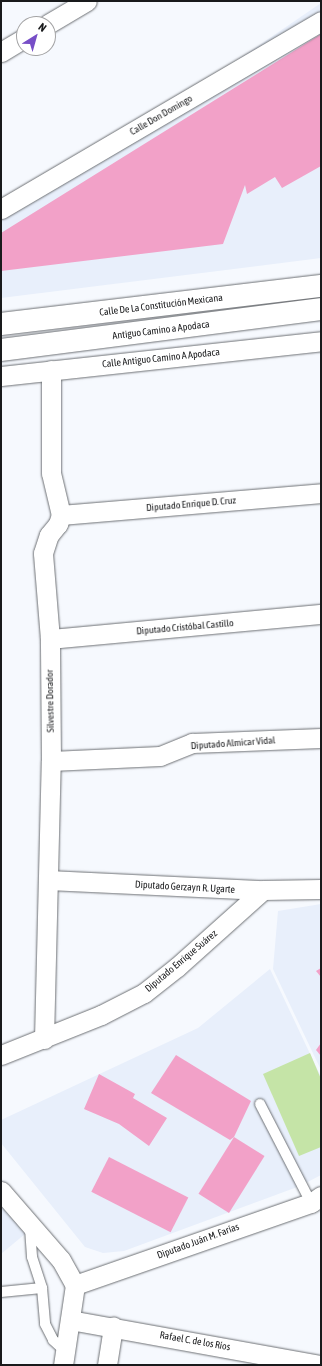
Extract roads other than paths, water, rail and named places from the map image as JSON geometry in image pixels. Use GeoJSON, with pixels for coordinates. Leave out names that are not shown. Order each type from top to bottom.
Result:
{"type":"FeatureCollection","features":[{"type":"Feature","properties":{"kind":"street"},"geometry":{"type":"LineString","coordinates":[[56,19],[87,1]]}},
{"type":"Feature","properties":{"kind":"street","name":"Calle Don Domingo"},"geometry":{"type":"LineString","coordinates":[[1,209],[321,21]]}},
{"type":"Feature","properties":{"kind":"street"},"geometry":{"type":"LineString","coordinates":[[1,52],[16,43]]}},
{"type":"Feature","properties":{"kind":"street","name":"Calle De La Constitución Mexicana"},"geometry":{"type":"LineString","coordinates":[[1,324],[321,286]]}},
{"type":"Feature","properties":{"kind":"street","name":"Antiguo Camino a Apodaca"},"geometry":{"type":"LineString","coordinates":[[1,350],[321,309]]}},
{"type":"Feature","properties":{"kind":"street","name":"Calle Antiguo Camino A Apodaca"},"geometry":{"type":"LineString","coordinates":[[1,376],[321,341]]}},
{"type":"Feature","properties":{"kind":"street"},"geometry":{"type":"LineString","coordinates":[[51,370],[51,473],[61,515]]}},
{"type":"Feature","properties":{"kind":"street","name":"Diputado Enrique D. Cruz"},"geometry":{"type":"LineString","coordinates":[[61,515],[321,493]]}},
{"type":"Feature","properties":{"kind":"street","name":"Silvestre Dorador"},"geometry":{"type":"LineString","coordinates":[[44,1039],[51,761],[50,640],[43,553],[49,535],[58,524],[61,515]]}},
{"type":"Feature","properties":{"kind":"street","name":"Diputado Cristóbal Castillo"},"geometry":{"type":"LineString","coordinates":[[50,640],[321,614]]}},
{"type":"Feature","properties":{"kind":"street","name":"Diputado Almicar Vidal"},"geometry":{"type":"LineString","coordinates":[[51,761],[160,756],[192,744],[321,738]]}},
{"type":"Feature","properties":{"kind":"street","name":"Diputado Gerzayn R. Ugarte"},"geometry":{"type":"LineString","coordinates":[[48,880],[263,890],[321,889]]}},
{"type":"Feature","properties":{"kind":"street","name":"Diputado Enrique Suárez"},"geometry":{"type":"LineString","coordinates":[[1,1056],[101,1015],[144,993],[177,967],[263,890]]}},
{"type":"Feature","properties":{"kind":"street"},"geometry":{"type":"LineString","coordinates":[[1,1191],[61,1260],[75,1285],[64,1358]]}},
{"type":"Feature","properties":{"kind":"street","name":"Diputado Juán M. Farías"},"geometry":{"type":"LineString","coordinates":[[75,1285],[318,1204]]}},
{"type":"Feature","properties":{"kind":"street","name":"Rafael C. de los Ríos"},"geometry":{"type":"LineString","coordinates":[[70,1320],[113,1326],[319,1365]]}},
{"type":"Feature","properties":{"kind":"street"},"geometry":{"type":"LineString","coordinates":[[107,1365],[113,1326]]}},
{"type":"Feature","properties":{"kind":"lane"},"geometry":{"type":"LineString","coordinates":[[260,1104],[318,1204]]}},
{"type":"Feature","properties":{"kind":"lane"},"geometry":{"type":"LineString","coordinates":[[30,1226],[32,1257],[42,1288],[48,1333],[64,1358]]}},
{"type":"Feature","properties":{"kind":"lane"},"geometry":{"type":"LineString","coordinates":[[1,1292],[42,1288]]}}]}
